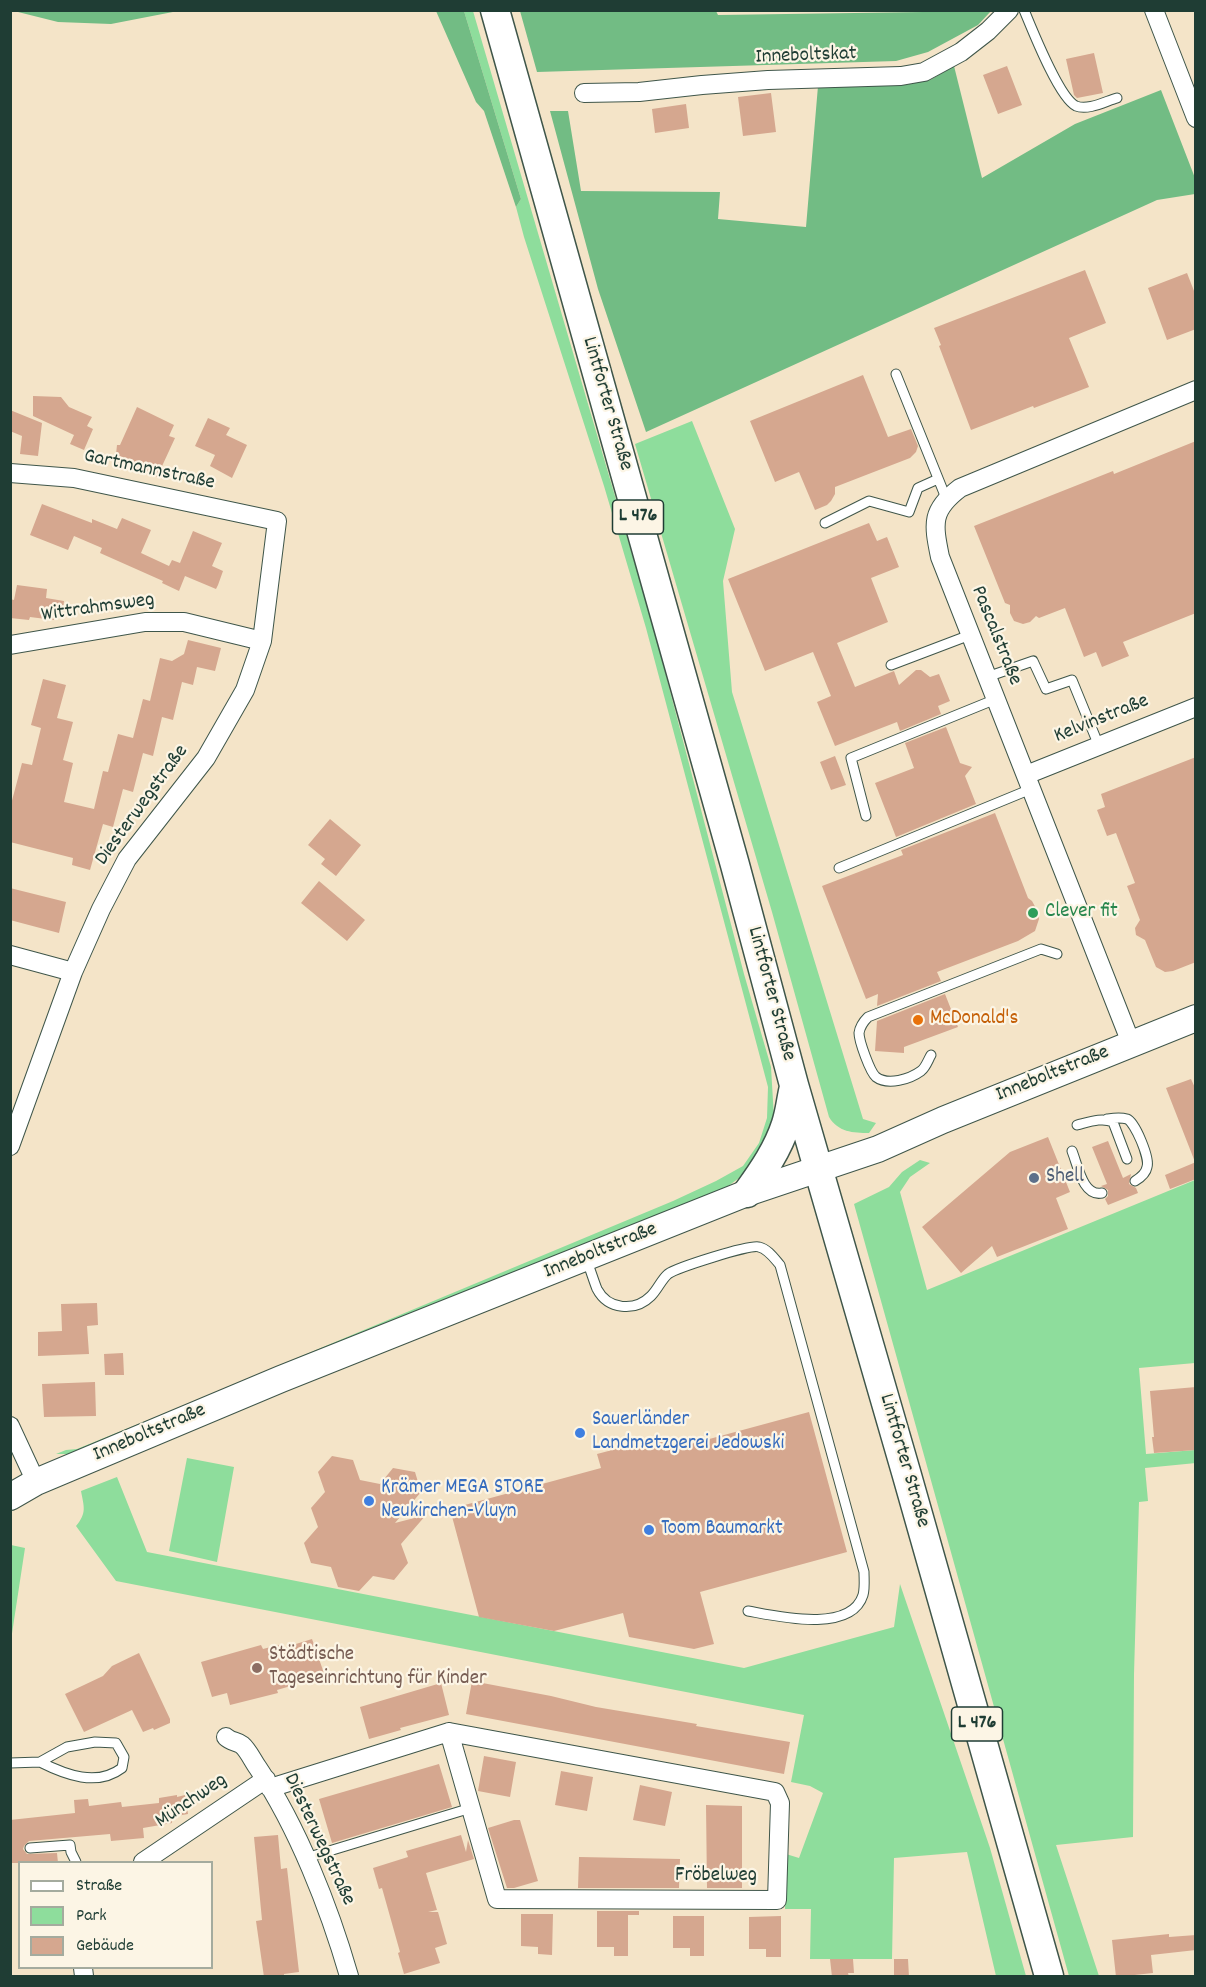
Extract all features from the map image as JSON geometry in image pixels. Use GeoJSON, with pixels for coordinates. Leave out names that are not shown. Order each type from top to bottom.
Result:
{"type":"FeatureCollection","features":[{"type":"Feature","properties":{"kind":"main road","name":"Lintforter Straße"},"geometry":{"type":"LineString","coordinates":[[495,10],[735,865],[794,1085],[1049,1977]]}},
{"type":"Feature","properties":{"kind":"main road"},"geometry":{"type":"LineString","coordinates":[[747,1193],[778,1144],[787,1122],[794,1085]]}},
{"type":"Feature","properties":{"kind":"street","name":"Inneboltskat"},"geometry":{"type":"LineString","coordinates":[[584,93],[639,92],[702,84],[768,80],[901,76],[924,72],[961,52],[988,31],[1009,10]]}},
{"type":"Feature","properties":{"kind":"street"},"geometry":{"type":"LineString","coordinates":[[1154,10],[1196,118]]}},
{"type":"Feature","properties":{"kind":"street"},"geometry":{"type":"LineString","coordinates":[[946,498],[960,488],[1196,390]]}},
{"type":"Feature","properties":{"kind":"street","name":"Gartmannstraße"},"geometry":{"type":"LineString","coordinates":[[10,472],[74,478],[278,521]]}},
{"type":"Feature","properties":{"kind":"street","name":"Pascalstraße"},"geometry":{"type":"LineString","coordinates":[[946,498],[936,513],[935,536],[940,557],[1131,1043]]}},
{"type":"Feature","properties":{"kind":"street","name":"Diesterwegstraße"},"geometry":{"type":"LineString","coordinates":[[10,1146],[15,1118],[73,972],[101,909],[127,859],[206,758],[245,690],[262,641],[278,521]]}},
{"type":"Feature","properties":{"kind":"street","name":"Wittrahmsweg"},"geometry":{"type":"LineString","coordinates":[[10,645],[145,622],[183,622],[262,641]]}},
{"type":"Feature","properties":{"kind":"street","name":"Kelvinstraße"},"geometry":{"type":"LineString","coordinates":[[1028,782],[1099,746],[1196,707]]}},
{"type":"Feature","properties":{"kind":"street"},"geometry":{"type":"LineString","coordinates":[[10,955],[73,972]]}},
{"type":"Feature","properties":{"kind":"street","name":"Inneboltstraße"},"geometry":{"type":"LineString","coordinates":[[10,1497],[36,1482],[281,1379],[747,1193],[878,1149],[943,1120],[1196,1018]]}},
{"type":"Feature","properties":{"kind":"street"},"geometry":{"type":"LineString","coordinates":[[10,1426],[36,1482]]}},
{"type":"Feature","properties":{"kind":"street","name":"Fröbelweg"},"geometry":{"type":"LineString","coordinates":[[268,1784],[449,1732],[775,1792],[780,1803],[777,1900],[497,1899],[449,1732]]}},
{"type":"Feature","properties":{"kind":"street","name":"Diesterwegstraße"},"geometry":{"type":"LineString","coordinates":[[226,1737],[243,1746],[268,1784],[306,1858],[336,1930],[349,1977]]}},
{"type":"Feature","properties":{"kind":"street","name":"Münchweg"},"geometry":{"type":"LineString","coordinates":[[146,1861],[268,1784]]}},
{"type":"Feature","properties":{"kind":"lane"},"geometry":{"type":"LineString","coordinates":[[1024,10],[1051,71],[1071,102],[1076,106],[1084,107],[1117,98]]}},
{"type":"Feature","properties":{"kind":"lane"},"geometry":{"type":"LineString","coordinates":[[896,374],[946,498]]}},
{"type":"Feature","properties":{"kind":"lane"},"geometry":{"type":"LineString","coordinates":[[825,523],[869,501],[909,512],[918,488],[938,479]]}},
{"type":"Feature","properties":{"kind":"lane"},"geometry":{"type":"LineString","coordinates":[[891,665],[970,635]]}},
{"type":"Feature","properties":{"kind":"lane"},"geometry":{"type":"LineString","coordinates":[[987,677],[1033,661],[1046,689],[1072,680],[1099,746]]}},
{"type":"Feature","properties":{"kind":"lane"},"geometry":{"type":"LineString","coordinates":[[866,816],[850,758],[996,699]]}},
{"type":"Feature","properties":{"kind":"lane"},"geometry":{"type":"LineString","coordinates":[[839,868],[1028,782]]}},
{"type":"Feature","properties":{"kind":"lane"},"geometry":{"type":"LineString","coordinates":[[931,1055],[924,1067],[912,1076],[895,1081],[879,1079],[872,1073],[859,1036],[862,1022],[868,1017],[1041,949],[1057,954]]}},
{"type":"Feature","properties":{"kind":"lane"},"geometry":{"type":"LineString","coordinates":[[1077,1125],[1118,1118],[1128,1119],[1134,1124],[1148,1160],[1148,1167],[1135,1181]]}},
{"type":"Feature","properties":{"kind":"lane"},"geometry":{"type":"LineString","coordinates":[[1107,1119],[1113,1122],[1127,1159]]}},
{"type":"Feature","properties":{"kind":"lane"},"geometry":{"type":"LineString","coordinates":[[1072,1151],[1086,1187],[1090,1192],[1102,1193]]}},
{"type":"Feature","properties":{"kind":"lane"},"geometry":{"type":"LineString","coordinates":[[586,1259],[598,1291],[615,1305],[624,1307],[642,1303],[652,1295],[670,1272],[742,1248],[759,1246],[771,1254],[780,1265],[861,1560],[864,1586],[863,1596],[858,1604],[848,1613],[837,1617],[792,1619],[748,1611]]}},
{"type":"Feature","properties":{"kind":"lane"},"geometry":{"type":"LineString","coordinates":[[10,1763],[40,1762],[76,1777],[99,1778],[113,1775],[122,1768],[124,1757],[116,1743],[95,1742],[67,1747],[40,1762]]}},
{"type":"Feature","properties":{"kind":"lane"},"geometry":{"type":"LineString","coordinates":[[306,1858],[471,1808]]}},
{"type":"Feature","properties":{"kind":"lane"},"geometry":{"type":"LineString","coordinates":[[30,1848],[70,1845],[75,1861]]}},
{"type":"Feature","properties":{"kind":"green space"},"geometry":{"type":"Polygon","coordinates":[[[14,11],[178,11],[111,24],[58,22],[14,11]]]}},
{"type":"Feature","properties":{"kind":"green space"},"geometry":{"type":"Polygon","coordinates":[[[436,11],[464,11],[521,199],[516,207],[484,111],[476,102],[436,11]]]}},
{"type":"Feature","properties":{"kind":"green space"},"geometry":{"type":"Polygon","coordinates":[[[464,11],[473,11],[653,626],[744,974],[771,1067],[774,1118],[772,1136],[743,1175],[727,1187],[583,1251],[85,1451],[56,1454],[77,1449],[153,1418],[716,1181],[743,1166],[759,1143],[767,1118],[768,1087],[646,628],[604,486],[524,237],[516,207],[521,199],[464,11]]]}},
{"type":"Feature","properties":{"kind":"green space"},"geometry":{"type":"Polygon","coordinates":[[[520,11],[716,11],[718,15],[991,11],[978,25],[928,52],[896,61],[537,72],[520,11]]]}},
{"type":"Feature","properties":{"kind":"green space"},"geometry":{"type":"Polygon","coordinates":[[[954,66],[982,178],[1075,124],[1161,90],[1195,178],[1195,194],[1157,200],[646,432],[598,289],[550,111],[568,111],[581,191],[720,192],[718,219],[806,227],[818,86],[904,85],[930,80],[954,66]]]}},
{"type":"Feature","properties":{"kind":"green space"},"geometry":{"type":"Polygon","coordinates":[[[692,421],[735,529],[723,581],[732,692],[863,1119],[876,1123],[869,1133],[841,1129],[829,1117],[772,912],[635,444],[692,421]]]}},
{"type":"Feature","properties":{"kind":"green space"},"geometry":{"type":"Polygon","coordinates":[[[920,1160],[930,1163],[910,1177],[900,1192],[927,1290],[1195,1180],[1195,1363],[1139,1368],[1146,1454],[1195,1450],[1196,1463],[1145,1468],[1148,1501],[1139,1502],[1134,1674],[1133,1837],[1056,1845],[1099,1976],[1069,1976],[854,1204],[889,1187],[902,1172],[920,1160]]]}},
{"type":"Feature","properties":{"kind":"green space"},"geometry":{"type":"Polygon","coordinates":[[[187,1458],[234,1467],[217,1562],[169,1551],[187,1458]]]}},
{"type":"Feature","properties":{"kind":"green space"},"geometry":{"type":"Polygon","coordinates":[[[117,1477],[147,1552],[744,1668],[894,1627],[900,1584],[990,1848],[1026,1976],[996,1976],[967,1852],[894,1858],[892,1959],[810,1959],[811,1909],[785,1909],[786,1854],[799,1858],[823,1793],[810,1786],[791,1782],[804,1715],[116,1581],[76,1526],[84,1506],[81,1491],[117,1477]]]}},
{"type":"Feature","properties":{"kind":"green space"},"geometry":{"type":"Polygon","coordinates":[[[10,1545],[25,1548],[11,1640],[10,1545]]]}},
{"type":"Feature","properties":{"kind":"building"},"geometry":{"type":"Polygon","coordinates":[[[1094,53],[1103,93],[1077,98],[1074,95],[1066,59],[1094,53]]]}},
{"type":"Feature","properties":{"kind":"building"},"geometry":{"type":"Polygon","coordinates":[[[1007,66],[1022,105],[998,114],[983,75],[1007,66]]]}},
{"type":"Feature","properties":{"kind":"building"},"geometry":{"type":"Polygon","coordinates":[[[771,93],[776,132],[743,136],[738,97],[771,93]]]}},
{"type":"Feature","properties":{"kind":"building"},"geometry":{"type":"Polygon","coordinates":[[[686,104],[689,128],[655,133],[652,109],[686,104]]]}},
{"type":"Feature","properties":{"kind":"building"},"geometry":{"type":"Polygon","coordinates":[[[1085,270],[1106,323],[1069,338],[1089,387],[971,430],[934,328],[1085,270]]]}},
{"type":"Feature","properties":{"kind":"building"},"geometry":{"type":"Polygon","coordinates":[[[1187,273],[1196,296],[1196,329],[1167,340],[1148,288],[1187,273]]]}},
{"type":"Feature","properties":{"kind":"building"},"geometry":{"type":"Polygon","coordinates":[[[863,375],[888,437],[911,429],[918,446],[916,452],[910,458],[835,487],[835,494],[831,501],[815,510],[799,472],[775,482],[750,421],[863,375]]]}},
{"type":"Feature","properties":{"kind":"building"},"geometry":{"type":"Polygon","coordinates":[[[33,396],[61,397],[69,407],[92,417],[87,426],[93,429],[84,450],[70,444],[74,435],[33,416],[33,396]]]}},
{"type":"Feature","properties":{"kind":"building"},"geometry":{"type":"Polygon","coordinates":[[[137,407],[174,425],[169,436],[175,438],[157,477],[130,466],[115,464],[117,445],[120,445],[137,407]]]}},
{"type":"Feature","properties":{"kind":"building"},"geometry":{"type":"Polygon","coordinates":[[[10,410],[42,423],[38,456],[20,454],[22,436],[10,431],[10,410]]]}},
{"type":"Feature","properties":{"kind":"building"},"geometry":{"type":"Polygon","coordinates":[[[208,418],[230,428],[226,435],[247,445],[232,478],[210,466],[215,455],[195,446],[208,418]]]}},
{"type":"Feature","properties":{"kind":"building"},"geometry":{"type":"Polygon","coordinates":[[[1196,441],[1196,613],[1123,642],[1129,656],[1102,667],[1096,652],[1084,657],[1065,608],[1039,618],[1036,616],[1030,622],[1023,624],[1014,621],[1010,613],[1010,605],[1005,603],[974,526],[1196,441]]]}},
{"type":"Feature","properties":{"kind":"building"},"geometry":{"type":"Polygon","coordinates":[[[42,504],[92,523],[92,519],[117,529],[122,518],[151,530],[141,553],[169,566],[172,560],[180,563],[193,531],[222,543],[212,566],[223,571],[218,585],[216,589],[185,576],[179,591],[162,583],[163,581],[100,553],[102,548],[74,536],[68,550],[30,535],[42,504]]]}},
{"type":"Feature","properties":{"kind":"building"},"geometry":{"type":"Polygon","coordinates":[[[869,523],[877,541],[887,537],[899,567],[871,578],[888,622],[837,643],[855,687],[894,671],[899,685],[916,670],[921,670],[930,677],[939,674],[950,701],[938,706],[941,714],[900,731],[897,722],[835,746],[817,702],[831,696],[813,652],[765,671],[728,579],[869,523]]]}},
{"type":"Feature","properties":{"kind":"building"},"geometry":{"type":"Polygon","coordinates":[[[17,585],[47,589],[46,598],[64,601],[62,618],[54,617],[54,620],[30,617],[29,620],[10,618],[10,599],[14,600],[17,585]]]}},
{"type":"Feature","properties":{"kind":"building"},"geometry":{"type":"Polygon","coordinates":[[[188,640],[221,648],[215,671],[197,667],[193,685],[182,682],[173,720],[162,717],[153,756],[143,753],[133,792],[123,789],[113,827],[103,824],[90,870],[72,865],[73,858],[10,842],[10,808],[22,763],[32,765],[41,728],[31,725],[43,679],[66,685],[57,718],[73,722],[63,760],[73,763],[64,802],[94,809],[103,771],[108,772],[118,734],[133,738],[143,699],[150,701],[160,658],[172,661],[184,654],[188,640]]]}},
{"type":"Feature","properties":{"kind":"building"},"geometry":{"type":"Polygon","coordinates":[[[946,727],[960,763],[972,767],[965,776],[976,804],[896,837],[875,783],[914,768],[905,743],[946,727]]]}},
{"type":"Feature","properties":{"kind":"building"},"geometry":{"type":"Polygon","coordinates":[[[835,756],[846,785],[831,790],[820,762],[835,756]]]}},
{"type":"Feature","properties":{"kind":"building"},"geometry":{"type":"Polygon","coordinates":[[[1196,757],[1196,962],[1165,972],[1156,967],[1145,940],[1136,935],[1135,928],[1140,920],[1127,886],[1135,883],[1116,833],[1107,836],[1097,810],[1105,807],[1101,794],[1196,757]]]}},
{"type":"Feature","properties":{"kind":"building"},"geometry":{"type":"Polygon","coordinates":[[[995,813],[1028,898],[1038,912],[1039,919],[1035,931],[1018,941],[937,972],[941,981],[877,1006],[878,994],[866,999],[822,886],[903,855],[901,850],[995,813]]]}},
{"type":"Feature","properties":{"kind":"building"},"geometry":{"type":"Polygon","coordinates":[[[330,819],[361,845],[336,876],[321,864],[325,859],[308,845],[330,819]]]}},
{"type":"Feature","properties":{"kind":"building"},"geometry":{"type":"Polygon","coordinates":[[[319,881],[365,920],[347,941],[301,903],[319,881]]]}},
{"type":"Feature","properties":{"kind":"building"},"geometry":{"type":"Polygon","coordinates":[[[10,888],[66,902],[59,933],[10,920],[10,888]]]}},
{"type":"Feature","properties":{"kind":"building","name":"McDonald's"},"geometry":{"type":"Polygon","coordinates":[[[945,994],[958,1027],[904,1047],[904,1053],[875,1051],[877,1021],[945,994]]]}},
{"type":"Feature","properties":{"kind":"building"},"geometry":{"type":"Polygon","coordinates":[[[1191,1079],[1196,1090],[1195,1162],[1166,1088],[1191,1079]]]}},
{"type":"Feature","properties":{"kind":"building"},"geometry":{"type":"Polygon","coordinates":[[[1048,1137],[1070,1192],[1056,1198],[1068,1229],[997,1257],[992,1246],[961,1273],[922,1227],[1010,1152],[1048,1137]]]}},
{"type":"Feature","properties":{"kind":"building"},"geometry":{"type":"Polygon","coordinates":[[[1108,1141],[1123,1178],[1131,1174],[1129,1184],[1136,1188],[1138,1193],[1108,1205],[1105,1199],[1108,1196],[1108,1190],[1101,1186],[1107,1184],[1092,1147],[1108,1141]]]}},
{"type":"Feature","properties":{"kind":"building"},"geometry":{"type":"Polygon","coordinates":[[[1196,1162],[1196,1179],[1170,1189],[1165,1175],[1196,1162]]]}},
{"type":"Feature","properties":{"kind":"building"},"geometry":{"type":"Polygon","coordinates":[[[97,1303],[98,1325],[87,1326],[89,1354],[38,1356],[38,1332],[62,1331],[61,1304],[97,1303]]]}},
{"type":"Feature","properties":{"kind":"building"},"geometry":{"type":"Polygon","coordinates":[[[123,1353],[124,1375],[105,1375],[104,1354],[123,1353]]]}},
{"type":"Feature","properties":{"kind":"building"},"geometry":{"type":"Polygon","coordinates":[[[95,1382],[96,1416],[44,1417],[42,1384],[95,1382]]]}},
{"type":"Feature","properties":{"kind":"building"},"geometry":{"type":"Polygon","coordinates":[[[1196,1387],[1196,1450],[1154,1453],[1150,1391],[1196,1387]]]}},
{"type":"Feature","properties":{"kind":"building","name":"Toom Baumarkt"},"geometry":{"type":"Polygon","coordinates":[[[809,1412],[847,1552],[700,1592],[714,1644],[694,1649],[629,1637],[623,1613],[554,1631],[479,1617],[450,1509],[601,1468],[597,1454],[662,1437],[665,1451],[809,1412]]]}},
{"type":"Feature","properties":{"kind":"building"},"geometry":{"type":"Polygon","coordinates":[[[332,1456],[353,1460],[360,1480],[380,1484],[393,1468],[415,1472],[421,1492],[395,1523],[426,1515],[401,1544],[408,1563],[394,1580],[373,1576],[359,1591],[338,1587],[331,1567],[311,1563],[304,1543],[318,1527],[311,1508],[325,1492],[318,1472],[332,1456]]]}},
{"type":"Feature","properties":{"kind":"building","name":"Städtische Tageseinrichtung für Kinder"},"geometry":{"type":"Polygon","coordinates":[[[312,1639],[325,1676],[277,1690],[278,1693],[230,1705],[227,1693],[212,1697],[201,1662],[261,1645],[263,1649],[282,1644],[283,1648],[312,1639]]]}},
{"type":"Feature","properties":{"kind":"building"},"geometry":{"type":"Polygon","coordinates":[[[139,1653],[170,1723],[143,1732],[132,1710],[84,1732],[65,1694],[103,1676],[112,1666],[139,1653]]]}},
{"type":"Feature","properties":{"kind":"building"},"geometry":{"type":"Polygon","coordinates":[[[472,1681],[596,1707],[790,1742],[784,1774],[466,1714],[472,1681]]]}},
{"type":"Feature","properties":{"kind":"building"},"geometry":{"type":"Polygon","coordinates":[[[441,1683],[449,1715],[369,1739],[360,1707],[441,1683]]]}},
{"type":"Feature","properties":{"kind":"building"},"geometry":{"type":"Polygon","coordinates":[[[484,1756],[516,1762],[510,1797],[478,1791],[484,1756]]]}},
{"type":"Feature","properties":{"kind":"building"},"geometry":{"type":"Polygon","coordinates":[[[439,1764],[452,1807],[332,1843],[319,1799],[439,1764]]]}},
{"type":"Feature","properties":{"kind":"building"},"geometry":{"type":"Polygon","coordinates":[[[561,1771],[593,1777],[587,1811],[555,1805],[561,1771]]]}},
{"type":"Feature","properties":{"kind":"building"},"geometry":{"type":"Polygon","coordinates":[[[640,1785],[672,1792],[665,1826],[633,1820],[640,1785]]]}},
{"type":"Feature","properties":{"kind":"building"},"geometry":{"type":"Polygon","coordinates":[[[185,1795],[188,1814],[171,1817],[172,1823],[143,1828],[144,1838],[111,1841],[110,1834],[29,1841],[23,1849],[27,1854],[57,1853],[58,1861],[10,1863],[10,1820],[75,1813],[74,1800],[88,1799],[89,1806],[121,1802],[122,1807],[159,1803],[159,1798],[185,1795]]]}},
{"type":"Feature","properties":{"kind":"building"},"geometry":{"type":"Polygon","coordinates":[[[706,1805],[742,1806],[742,1888],[707,1888],[706,1805]]]}},
{"type":"Feature","properties":{"kind":"building"},"geometry":{"type":"Polygon","coordinates":[[[520,1820],[538,1881],[507,1888],[488,1828],[520,1820]]]}},
{"type":"Feature","properties":{"kind":"building"},"geometry":{"type":"Polygon","coordinates":[[[278,1835],[281,1869],[287,1868],[299,1972],[284,1974],[284,1977],[264,1977],[256,1921],[262,1920],[254,1837],[278,1835]]]}},
{"type":"Feature","properties":{"kind":"building"},"geometry":{"type":"Polygon","coordinates":[[[461,1835],[466,1852],[468,1840],[474,1859],[426,1873],[437,1910],[428,1912],[438,1912],[447,1944],[435,1948],[440,1963],[404,1974],[382,1888],[379,1889],[373,1868],[408,1857],[406,1851],[461,1835]]]}},
{"type":"Feature","properties":{"kind":"building"},"geometry":{"type":"Polygon","coordinates":[[[579,1857],[680,1859],[679,1888],[578,1888],[579,1857]]]}},
{"type":"Feature","properties":{"kind":"building"},"geometry":{"type":"Polygon","coordinates":[[[597,1911],[639,1911],[639,1915],[628,1915],[628,1956],[614,1956],[614,1947],[597,1947],[597,1911]]]}},
{"type":"Feature","properties":{"kind":"building"},"geometry":{"type":"Polygon","coordinates":[[[521,1914],[553,1914],[552,1955],[538,1954],[538,1947],[521,1946],[521,1914]]]}},
{"type":"Feature","properties":{"kind":"building"},"geometry":{"type":"Polygon","coordinates":[[[673,1916],[704,1916],[704,1956],[690,1956],[690,1948],[673,1948],[673,1916]]]}},
{"type":"Feature","properties":{"kind":"building"},"geometry":{"type":"Polygon","coordinates":[[[781,1916],[781,1957],[766,1957],[766,1949],[749,1949],[749,1917],[781,1916]]]}},
{"type":"Feature","properties":{"kind":"building"},"geometry":{"type":"Polygon","coordinates":[[[1169,1934],[1169,1937],[1196,1935],[1196,1950],[1151,1955],[1153,1973],[1116,1977],[1112,1940],[1169,1934]]]}},
{"type":"Feature","properties":{"kind":"building"},"geometry":{"type":"Polygon","coordinates":[[[830,1959],[853,1959],[854,1973],[848,1973],[849,1977],[832,1977],[830,1959]]]}},
{"type":"Feature","properties":{"kind":"building"},"geometry":{"type":"Polygon","coordinates":[[[894,1959],[908,1959],[909,1977],[894,1977],[894,1959]]]}},
{"type":"Feature","properties":{"kind":"place","name":"Clever fit"},"geometry":{"type":"Point","coordinates":[1033,913]}},
{"type":"Feature","properties":{"kind":"place","name":"McDonald's"},"geometry":{"type":"Point","coordinates":[918,1020]}},
{"type":"Feature","properties":{"kind":"place","name":"Shell"},"geometry":{"type":"Point","coordinates":[1034,1178]}},
{"type":"Feature","properties":{"kind":"place","name":"Sauerländer Landmetzgerei Jedowski"},"geometry":{"type":"Point","coordinates":[580,1433]}},
{"type":"Feature","properties":{"kind":"place","name":"Krämer MEGA STORE Neukirchen-Vluyn"},"geometry":{"type":"Point","coordinates":[369,1501]}},
{"type":"Feature","properties":{"kind":"place","name":"Toom Baumarkt"},"geometry":{"type":"Point","coordinates":[649,1530]}},
{"type":"Feature","properties":{"kind":"place","name":"Städtische Tageseinrichtung für Kinder"},"geometry":{"type":"Point","coordinates":[257,1668]}}]}
